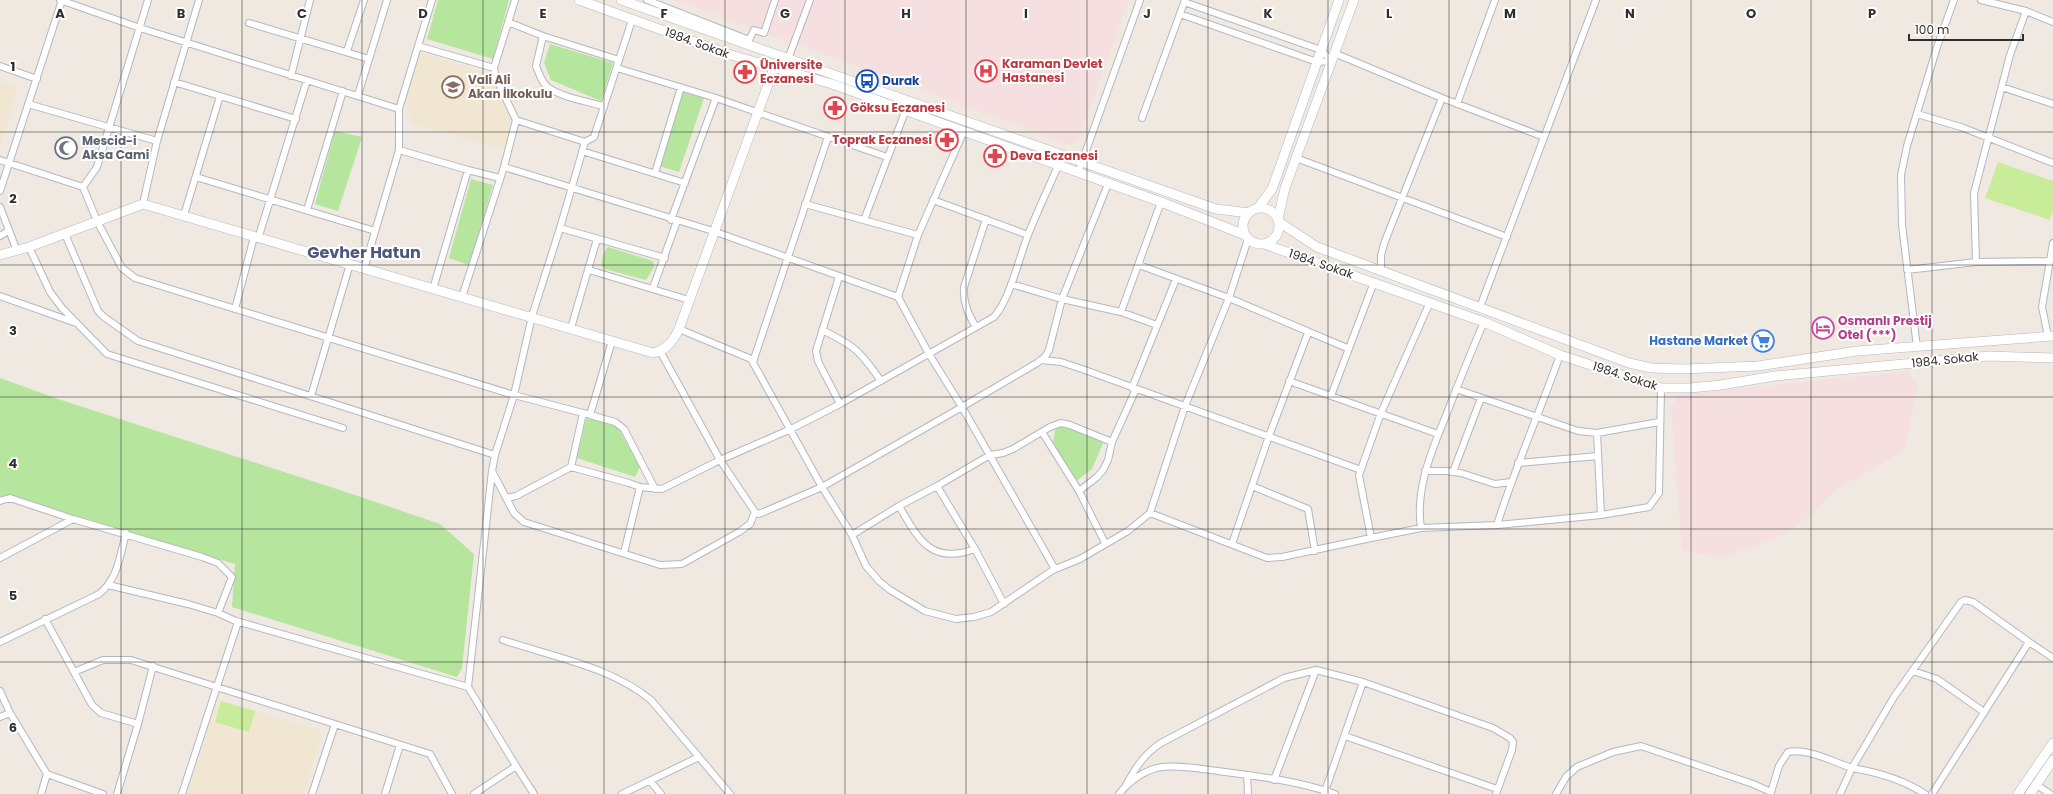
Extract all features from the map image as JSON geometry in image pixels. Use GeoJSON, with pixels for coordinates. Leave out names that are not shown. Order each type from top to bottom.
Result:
{"type":"FeatureCollection","features":[{"type":"Feature","properties":{"kind":"main road","name":"1984. Sokak"},"geometry":{"type":"LineString","coordinates":[[579,0],[731,55],[832,84],[963,133],[1161,202],[1247,237]]}},
{"type":"Feature","properties":{"kind":"main road"},"geometry":{"type":"LineString","coordinates":[[621,0],[1216,209],[1249,213]]}},
{"type":"Feature","properties":{"kind":"main road"},"geometry":{"type":"LineString","coordinates":[[1339,0],[1272,189],[1258,208],[1249,213],[1243,224],[1247,237],[1253,243],[1264,244],[1270,242],[1278,234],[1278,221],[1282,199],[1354,0]]}},
{"type":"Feature","properties":{"kind":"main road"},"geometry":{"type":"LineString","coordinates":[[0,255],[29,247],[143,204],[433,289],[532,316],[612,341],[653,352],[660,351],[673,342],[679,329],[713,232],[774,68]]}},
{"type":"Feature","properties":{"kind":"main road"},"geometry":{"type":"LineString","coordinates":[[1258,208],[1266,209],[1272,212],[1278,221],[1317,247],[1640,366],[1651,368],[1683,369],[1758,366],[1857,351],[2051,336]]}},
{"type":"Feature","properties":{"kind":"main road","name":"1984. Sokak"},"geometry":{"type":"LineString","coordinates":[[1264,244],[1484,322],[1560,355],[1661,388],[1705,387],[1775,376],[1989,356],[2053,358]]}},
{"type":"Feature","properties":{"kind":"main road"},"geometry":{"type":"LineString","coordinates":[[1636,380],[1640,366]]}},
{"type":"Feature","properties":{"kind":"main road"},"geometry":{"type":"LineString","coordinates":[[2018,794],[2053,743]]}},
{"type":"Feature","properties":{"kind":"main road"},"geometry":{"type":"LineString","coordinates":[[2030,794],[2053,760]]}},
{"type":"Feature","properties":{"kind":"street"},"geometry":{"type":"LineString","coordinates":[[0,191],[61,0],[140,28],[399,109]]}},
{"type":"Feature","properties":{"kind":"street"},"geometry":{"type":"LineString","coordinates":[[83,187],[97,168],[148,0]]}},
{"type":"Feature","properties":{"kind":"street"},"geometry":{"type":"LineString","coordinates":[[143,204],[157,141],[199,0]]}},
{"type":"Feature","properties":{"kind":"street"},"geometry":{"type":"LineString","coordinates":[[291,76],[310,0]]}},
{"type":"Feature","properties":{"kind":"street"},"geometry":{"type":"LineString","coordinates":[[347,51],[364,0]]}},
{"type":"Feature","properties":{"kind":"street"},"geometry":{"type":"LineString","coordinates":[[358,95],[388,0]]}},
{"type":"Feature","properties":{"kind":"street"},"geometry":{"type":"LineString","coordinates":[[364,269],[399,150],[399,109],[432,0]]}},
{"type":"Feature","properties":{"kind":"street"},"geometry":{"type":"LineString","coordinates":[[462,297],[504,166],[516,120],[496,78],[494,68],[515,0]]}},
{"type":"Feature","properties":{"kind":"street"},"geometry":{"type":"LineString","coordinates":[[647,0],[749,40],[754,30],[764,33],[775,0]]}},
{"type":"Feature","properties":{"kind":"street"},"geometry":{"type":"LineString","coordinates":[[788,59],[810,0]]}},
{"type":"Feature","properties":{"kind":"street"},"geometry":{"type":"LineString","coordinates":[[1078,173],[1140,0]]}},
{"type":"Feature","properties":{"kind":"street"},"geometry":{"type":"LineString","coordinates":[[1457,104],[1495,0]]}},
{"type":"Feature","properties":{"kind":"street"},"geometry":{"type":"LineString","coordinates":[[1480,306],[1596,0]]}},
{"type":"Feature","properties":{"kind":"street"},"geometry":{"type":"LineString","coordinates":[[1916,347],[1902,225],[1901,175],[1907,146],[1937,47],[1954,0]]}},
{"type":"Feature","properties":{"kind":"street"},"geometry":{"type":"LineString","coordinates":[[1981,0],[2026,11],[2053,22]]}},
{"type":"Feature","properties":{"kind":"street"},"geometry":{"type":"LineString","coordinates":[[1142,118],[1185,1],[1321,50],[1333,57],[1544,137]]}},
{"type":"Feature","properties":{"kind":"street"},"geometry":{"type":"LineString","coordinates":[[1976,262],[1974,193],[2010,56],[2026,11]]}},
{"type":"Feature","properties":{"kind":"street"},"geometry":{"type":"LineString","coordinates":[[1180,14],[1317,62],[1333,57]]}},
{"type":"Feature","properties":{"kind":"street"},"geometry":{"type":"LineString","coordinates":[[534,794],[468,687],[492,471],[514,395],[532,316],[560,228],[582,151],[585,142],[594,137],[632,20]]}},
{"type":"Feature","properties":{"kind":"street"},"geometry":{"type":"LineString","coordinates":[[249,22],[369,59]]}},
{"type":"Feature","properties":{"kind":"street"},"geometry":{"type":"LineString","coordinates":[[508,22],[543,36],[619,60]]}},
{"type":"Feature","properties":{"kind":"street"},"geometry":{"type":"LineString","coordinates":[[543,36],[536,66],[544,84],[548,88],[568,96],[603,106]]}},
{"type":"Feature","properties":{"kind":"street"},"geometry":{"type":"LineString","coordinates":[[418,46],[494,68]]}},
{"type":"Feature","properties":{"kind":"street"},"geometry":{"type":"LineString","coordinates":[[0,66],[37,79]]}},
{"type":"Feature","properties":{"kind":"street"},"geometry":{"type":"LineString","coordinates":[[616,68],[716,98],[828,138],[887,157]]}},
{"type":"Feature","properties":{"kind":"street"},"geometry":{"type":"LineString","coordinates":[[235,309],[256,238],[296,119],[307,80]]}},
{"type":"Feature","properties":{"kind":"street"},"geometry":{"type":"LineString","coordinates":[[174,82],[296,119]]}},
{"type":"Feature","properties":{"kind":"street"},"geometry":{"type":"LineString","coordinates":[[655,173],[681,87]]}},
{"type":"Feature","properties":{"kind":"street"},"geometry":{"type":"LineString","coordinates":[[2002,87],[2053,104]]}},
{"type":"Feature","properties":{"kind":"street"},"geometry":{"type":"LineString","coordinates":[[307,210],[343,91]]}},
{"type":"Feature","properties":{"kind":"street"},"geometry":{"type":"LineString","coordinates":[[184,215],[220,96]]}},
{"type":"Feature","properties":{"kind":"street"},"geometry":{"type":"LineString","coordinates":[[653,288],[665,258],[685,183],[716,98]]}},
{"type":"Feature","properties":{"kind":"street"},"geometry":{"type":"LineString","coordinates":[[1381,270],[1382,249],[1442,98]]}},
{"type":"Feature","properties":{"kind":"street"},"geometry":{"type":"LineString","coordinates":[[28,104],[157,141]]}},
{"type":"Feature","properties":{"kind":"street"},"geometry":{"type":"LineString","coordinates":[[864,220],[905,112]]}},
{"type":"Feature","properties":{"kind":"street"},"geometry":{"type":"LineString","coordinates":[[1917,114],[1989,138],[2053,163]]}},
{"type":"Feature","properties":{"kind":"street"},"geometry":{"type":"LineString","coordinates":[[516,120],[585,142]]}},
{"type":"Feature","properties":{"kind":"street"},"geometry":{"type":"LineString","coordinates":[[898,297],[918,235],[963,133]]}},
{"type":"Feature","properties":{"kind":"street"},"geometry":{"type":"LineString","coordinates":[[753,362],[786,258],[828,138]]}},
{"type":"Feature","properties":{"kind":"street"},"geometry":{"type":"LineString","coordinates":[[399,150],[500,178]]}},
{"type":"Feature","properties":{"kind":"street"},"geometry":{"type":"LineString","coordinates":[[582,151],[685,183]]}},
{"type":"Feature","properties":{"kind":"street"},"geometry":{"type":"LineString","coordinates":[[1296,158],[1401,199],[1506,237]]}},
{"type":"Feature","properties":{"kind":"street"},"geometry":{"type":"LineString","coordinates":[[0,160],[83,187]]}},
{"type":"Feature","properties":{"kind":"street"},"geometry":{"type":"LineString","coordinates":[[504,166],[713,232],[898,297],[929,354],[962,407],[1055,569]]}},
{"type":"Feature","properties":{"kind":"street"},"geometry":{"type":"LineString","coordinates":[[506,498],[516,496],[571,467],[630,483],[640,488],[655,489],[668,487],[720,460],[791,429],[840,404],[994,317],[999,311],[1011,284],[1028,235],[1058,166]]}},
{"type":"Feature","properties":{"kind":"street"},"geometry":{"type":"LineString","coordinates":[[433,289],[468,170]]}},
{"type":"Feature","properties":{"kind":"street"},"geometry":{"type":"LineString","coordinates":[[196,176],[375,231]]}},
{"type":"Feature","properties":{"kind":"street"},"geometry":{"type":"LineString","coordinates":[[660,351],[720,460],[755,512],[759,514],[822,486],[962,407],[1041,360],[1049,350],[1062,300],[1108,184]]}},
{"type":"Feature","properties":{"kind":"street"},"geometry":{"type":"LineString","coordinates":[[83,187],[97,221],[126,273],[135,278],[514,395],[615,422],[624,429],[655,489]]}},
{"type":"Feature","properties":{"kind":"street"},"geometry":{"type":"LineString","coordinates":[[933,200],[1028,235]]}},
{"type":"Feature","properties":{"kind":"street"},"geometry":{"type":"LineString","coordinates":[[1121,312],[1161,202]]}},
{"type":"Feature","properties":{"kind":"street"},"geometry":{"type":"LineString","coordinates":[[805,204],[918,235]]}},
{"type":"Feature","properties":{"kind":"street"},"geometry":{"type":"LineString","coordinates":[[0,207],[17,251]]}},
{"type":"Feature","properties":{"kind":"street"},"geometry":{"type":"LineString","coordinates":[[976,327],[967,311],[963,297],[964,287],[986,219]]}},
{"type":"Feature","properties":{"kind":"street"},"geometry":{"type":"LineString","coordinates":[[560,228],[665,258]]}},
{"type":"Feature","properties":{"kind":"street"},"geometry":{"type":"LineString","coordinates":[[0,236],[8,231]]}},
{"type":"Feature","properties":{"kind":"street"},"geometry":{"type":"LineString","coordinates":[[65,234],[98,311],[132,337],[151,345],[496,455]]}},
{"type":"Feature","properties":{"kind":"street"},"geometry":{"type":"LineString","coordinates":[[679,329],[744,355],[753,362],[822,486],[852,535],[866,566],[879,581],[890,590],[925,611],[956,619],[974,618],[991,612],[1055,569],[1080,558],[1128,530],[1150,513],[1186,406],[1229,298],[1247,237]]}},
{"type":"Feature","properties":{"kind":"street"},"geometry":{"type":"LineString","coordinates":[[570,328],[589,270],[597,239]]}},
{"type":"Feature","properties":{"kind":"street"},"geometry":{"type":"LineString","coordinates":[[2051,336],[2042,308],[2053,243]]}},
{"type":"Feature","properties":{"kind":"street"},"geometry":{"type":"LineString","coordinates":[[29,247],[50,292],[62,308],[107,354],[342,428]]}},
{"type":"Feature","properties":{"kind":"street"},"geometry":{"type":"LineString","coordinates":[[1907,270],[1976,262],[2050,265]]}},
{"type":"Feature","properties":{"kind":"street"},"geometry":{"type":"LineString","coordinates":[[311,396],[330,337],[350,264]]}},
{"type":"Feature","properties":{"kind":"street"},"geometry":{"type":"LineString","coordinates":[[1139,265],[1229,298],[1308,333],[1347,348]]}},
{"type":"Feature","properties":{"kind":"street"},"geometry":{"type":"LineString","coordinates":[[589,270],[689,300]]}},
{"type":"Feature","properties":{"kind":"street"},"geometry":{"type":"LineString","coordinates":[[839,277],[816,351],[818,361],[840,404]]}},
{"type":"Feature","properties":{"kind":"street"},"geometry":{"type":"LineString","coordinates":[[1079,491],[1097,477],[1103,470],[1108,460],[1112,442],[1176,279]]}},
{"type":"Feature","properties":{"kind":"street"},"geometry":{"type":"LineString","coordinates":[[1331,396],[1347,348],[1374,282]]}},
{"type":"Feature","properties":{"kind":"street"},"geometry":{"type":"LineString","coordinates":[[1011,284],[1062,300],[1121,312],[1157,325]]}},
{"type":"Feature","properties":{"kind":"street"},"geometry":{"type":"LineString","coordinates":[[0,296],[79,325]]}},
{"type":"Feature","properties":{"kind":"street"},"geometry":{"type":"LineString","coordinates":[[1371,538],[1359,475],[1381,413],[1430,302]]}},
{"type":"Feature","properties":{"kind":"street"},"geometry":{"type":"LineString","coordinates":[[1421,528],[1419,505],[1425,471],[1438,434],[1484,322]]}},
{"type":"Feature","properties":{"kind":"street"},"geometry":{"type":"LineString","coordinates":[[822,330],[859,351],[881,381]]}},
{"type":"Feature","properties":{"kind":"street"},"geometry":{"type":"LineString","coordinates":[[1232,544],[1268,436],[1308,333]]}},
{"type":"Feature","properties":{"kind":"street"},"geometry":{"type":"LineString","coordinates":[[571,467],[612,341]]}},
{"type":"Feature","properties":{"kind":"street"},"geometry":{"type":"LineString","coordinates":[[1497,525],[1518,463],[1538,418],[1560,355]]}},
{"type":"Feature","properties":{"kind":"street"},"geometry":{"type":"LineString","coordinates":[[1041,360],[1061,362],[1361,470]]}},
{"type":"Feature","properties":{"kind":"street"},"geometry":{"type":"LineString","coordinates":[[1289,381],[1438,434]]}},
{"type":"Feature","properties":{"kind":"street"},"geometry":{"type":"LineString","coordinates":[[1150,513],[1267,558],[1282,558],[1421,528],[1497,525],[1601,515],[1649,507],[1655,501],[1659,493],[1659,422],[1661,388]]}},
{"type":"Feature","properties":{"kind":"street"},"geometry":{"type":"LineString","coordinates":[[1456,389],[1578,431],[1597,433],[1659,422]]}},
{"type":"Feature","properties":{"kind":"street"},"geometry":{"type":"LineString","coordinates":[[1453,472],[1481,398]]}},
{"type":"Feature","properties":{"kind":"street"},"geometry":{"type":"LineString","coordinates":[[852,535],[899,506],[990,455],[1003,453],[1013,449],[1061,423],[1070,425],[1112,442]]}},
{"type":"Feature","properties":{"kind":"street"},"geometry":{"type":"LineString","coordinates":[[1042,432],[1079,491],[1105,543]]}},
{"type":"Feature","properties":{"kind":"street"},"geometry":{"type":"LineString","coordinates":[[1597,433],[1601,515]]}},
{"type":"Feature","properties":{"kind":"street"},"geometry":{"type":"LineString","coordinates":[[1518,463],[1598,456]]}},
{"type":"Feature","properties":{"kind":"street"},"geometry":{"type":"LineString","coordinates":[[492,471],[514,513],[524,522],[624,552],[660,565],[682,564],[746,528],[755,512]]}},
{"type":"Feature","properties":{"kind":"street"},"geometry":{"type":"LineString","coordinates":[[1425,471],[1453,472],[1495,484],[1511,482]]}},
{"type":"Feature","properties":{"kind":"street"},"geometry":{"type":"LineString","coordinates":[[937,486],[975,550],[1004,604]]}},
{"type":"Feature","properties":{"kind":"street"},"geometry":{"type":"LineString","coordinates":[[1252,486],[1308,508],[1315,551]]}},
{"type":"Feature","properties":{"kind":"street"},"geometry":{"type":"LineString","coordinates":[[624,552],[640,488]]}},
{"type":"Feature","properties":{"kind":"street"},"geometry":{"type":"LineString","coordinates":[[0,501],[10,498],[73,519],[126,533],[218,563],[232,577],[218,612]]}},
{"type":"Feature","properties":{"kind":"street"},"geometry":{"type":"LineString","coordinates":[[899,506],[918,537],[935,552],[952,556],[975,550]]}},
{"type":"Feature","properties":{"kind":"street"},"geometry":{"type":"LineString","coordinates":[[0,558],[73,519]]}},
{"type":"Feature","properties":{"kind":"street"},"geometry":{"type":"LineString","coordinates":[[0,642],[99,594],[108,586],[117,568],[126,533]]}},
{"type":"Feature","properties":{"kind":"street"},"geometry":{"type":"LineString","coordinates":[[108,586],[218,612],[236,621],[468,687]]}},
{"type":"Feature","properties":{"kind":"street"},"geometry":{"type":"LineString","coordinates":[[1840,794],[1852,768],[1894,697],[1952,614],[1964,600],[1973,602],[2028,642],[2053,658]]}},
{"type":"Feature","properties":{"kind":"street"},"geometry":{"type":"LineString","coordinates":[[45,619],[92,705],[100,713],[138,724]]}},
{"type":"Feature","properties":{"kind":"street"},"geometry":{"type":"LineString","coordinates":[[182,794],[217,688],[236,621]]}},
{"type":"Feature","properties":{"kind":"street"},"geometry":{"type":"LineString","coordinates":[[503,640],[597,669],[624,680],[651,700],[730,794]]}},
{"type":"Feature","properties":{"kind":"street"},"geometry":{"type":"LineString","coordinates":[[1932,794],[2028,642]]}},
{"type":"Feature","properties":{"kind":"street"},"geometry":{"type":"LineString","coordinates":[[74,672],[103,660],[131,660],[430,754],[452,794]]}},
{"type":"Feature","properties":{"kind":"street"},"geometry":{"type":"LineString","coordinates":[[117,794],[138,724],[153,666]]}},
{"type":"Feature","properties":{"kind":"street"},"geometry":{"type":"LineString","coordinates":[[1274,780],[1316,670]]}},
{"type":"Feature","properties":{"kind":"street"},"geometry":{"type":"LineString","coordinates":[[1119,794],[1126,785],[1139,761],[1148,752],[1161,743],[1284,678],[1316,670],[1363,682],[1493,728],[1510,738],[1512,742],[1512,750],[1496,791],[1345,736]]}},
{"type":"Feature","properties":{"kind":"street"},"geometry":{"type":"LineString","coordinates":[[1913,671],[1937,679],[1984,712]]}},
{"type":"Feature","properties":{"kind":"street"},"geometry":{"type":"LineString","coordinates":[[1324,792],[1363,682]]}},
{"type":"Feature","properties":{"kind":"street"},"geometry":{"type":"LineString","coordinates":[[0,691],[10,713],[47,774],[103,794]]}},
{"type":"Feature","properties":{"kind":"street"},"geometry":{"type":"LineString","coordinates":[[0,717],[10,713]]}},
{"type":"Feature","properties":{"kind":"street"},"geometry":{"type":"LineString","coordinates":[[312,794],[335,724]]}},
{"type":"Feature","properties":{"kind":"street"},"geometry":{"type":"LineString","coordinates":[[385,794],[400,745]]}},
{"type":"Feature","properties":{"kind":"street"},"geometry":{"type":"LineString","coordinates":[[1556,794],[1566,777],[1577,767],[1613,752],[1641,746],[1771,793],[1779,766],[1788,752],[1794,751],[1810,754],[1852,768],[1868,771],[1914,787],[1925,794]]}},
{"type":"Feature","properties":{"kind":"street"},"geometry":{"type":"LineString","coordinates":[[622,794],[699,758]]}},
{"type":"Feature","properties":{"kind":"street"},"geometry":{"type":"LineString","coordinates":[[474,794],[516,766]]}},
{"type":"Feature","properties":{"kind":"street"},"geometry":{"type":"LineString","coordinates":[[1126,785],[1142,775],[1162,767],[1175,767],[1247,775],[1335,794]]}},
{"type":"Feature","properties":{"kind":"street"},"geometry":{"type":"LineString","coordinates":[[41,794],[47,774]]}},
{"type":"Feature","properties":{"kind":"street"},"geometry":{"type":"LineString","coordinates":[[1247,775],[1248,794]]}},
{"type":"Feature","properties":{"kind":"street"},"geometry":{"type":"LineString","coordinates":[[650,781],[661,794]]}},
{"type":"Feature","properties":{"kind":"street"},"geometry":{"type":"LineString","coordinates":[[2036,785],[2050,794]]}},
{"type":"Feature","properties":{"kind":"shaded area","name":"Karaman Devlet Hastanesi"},"geometry":{"type":"Polygon","coordinates":[[[675,0],[1129,0],[1078,141],[1071,145],[675,0]]]}},
{"type":"Feature","properties":{"kind":"shaded area","name":"Vali Ali Akan İlkokulu"},"geometry":{"type":"Polygon","coordinates":[[[421,53],[488,73],[513,116],[504,149],[412,123],[405,102],[421,53]]]}},
{"type":"Feature","properties":{"kind":"shaded area"},"geometry":{"type":"Polygon","coordinates":[[[0,81],[14,86],[17,91],[0,147],[0,81]]]}},
{"type":"Feature","properties":{"kind":"shaded area"},"geometry":{"type":"Polygon","coordinates":[[[1909,371],[1918,388],[1904,451],[1835,490],[1813,514],[1782,535],[1722,558],[1682,550],[1671,407],[1678,395],[1909,371]]]}},
{"type":"Feature","properties":{"kind":"shaded area"},"geometry":{"type":"Polygon","coordinates":[[[217,700],[317,729],[321,734],[303,794],[188,794],[217,700]]]}},
{"type":"Feature","properties":{"kind":"green space"},"geometry":{"type":"Polygon","coordinates":[[[438,0],[509,0],[493,59],[427,39],[438,0]]]}},
{"type":"Feature","properties":{"kind":"green space"},"geometry":{"type":"Polygon","coordinates":[[[550,44],[613,63],[601,101],[551,80],[544,63],[550,44]]]}},
{"type":"Feature","properties":{"kind":"green space"},"geometry":{"type":"Polygon","coordinates":[[[681,92],[704,98],[679,172],[659,166],[681,92]]]}},
{"type":"Feature","properties":{"kind":"green space"},"geometry":{"type":"Polygon","coordinates":[[[335,131],[362,137],[338,211],[315,204],[335,131]]]}},
{"type":"Feature","properties":{"kind":"green space"},"geometry":{"type":"Polygon","coordinates":[[[1998,162],[2053,181],[2053,210],[2050,220],[1985,198],[1998,162]]]}},
{"type":"Feature","properties":{"kind":"green space"},"geometry":{"type":"Polygon","coordinates":[[[471,179],[493,185],[469,265],[449,258],[471,179]]]}},
{"type":"Feature","properties":{"kind":"green space"},"geometry":{"type":"Polygon","coordinates":[[[608,247],[653,261],[654,267],[646,280],[602,267],[603,256],[608,247]]]}},
{"type":"Feature","properties":{"kind":"green space"},"geometry":{"type":"Polygon","coordinates":[[[0,378],[61,400],[440,524],[474,554],[462,668],[457,677],[232,607],[235,564],[0,496],[0,378]]]}},
{"type":"Feature","properties":{"kind":"green space"},"geometry":{"type":"Polygon","coordinates":[[[593,417],[617,426],[640,467],[635,477],[577,458],[586,419],[593,417]]]}},
{"type":"Feature","properties":{"kind":"green space"},"geometry":{"type":"Polygon","coordinates":[[[1062,425],[1104,441],[1092,469],[1076,481],[1053,442],[1055,430],[1062,425]]]}},
{"type":"Feature","properties":{"kind":"green space"},"geometry":{"type":"Polygon","coordinates":[[[221,701],[255,711],[249,732],[215,722],[221,701]]]}},
{"type":"Feature","properties":{"kind":"place","name":"Karaman Devlet Hastanesi"},"geometry":{"type":"Point","coordinates":[986,71]}},
{"type":"Feature","properties":{"kind":"place","name":"Üniversite Eczanesi"},"geometry":{"type":"Point","coordinates":[745,72]}},
{"type":"Feature","properties":{"kind":"place","name":"Durak"},"geometry":{"type":"Point","coordinates":[867,81]}},
{"type":"Feature","properties":{"kind":"place","name":"Vali Ali Akan İlkokulu"},"geometry":{"type":"Point","coordinates":[453,87]}},
{"type":"Feature","properties":{"kind":"place","name":"Göksu Eczanesi"},"geometry":{"type":"Point","coordinates":[835,108]}},
{"type":"Feature","properties":{"kind":"place","name":"Toprak Eczanesi"},"geometry":{"type":"Point","coordinates":[947,140]}},
{"type":"Feature","properties":{"kind":"place","name":"Mescid-i Aksa Cami"},"geometry":{"type":"Point","coordinates":[66,148]}},
{"type":"Feature","properties":{"kind":"place","name":"Deva Eczanesi"},"geometry":{"type":"Point","coordinates":[995,156]}},
{"type":"Feature","properties":{"kind":"place","name":"Osmanlı Prestij Otel (***)"},"geometry":{"type":"Point","coordinates":[1823,328]}},
{"type":"Feature","properties":{"kind":"place","name":"Hastane Market"},"geometry":{"type":"Point","coordinates":[1763,341]}},
{"type":"Feature","properties":{"kind":"district","name":"Gevher Hatun"},"geometry":{"type":"Point","coordinates":[364,252]}}]}
